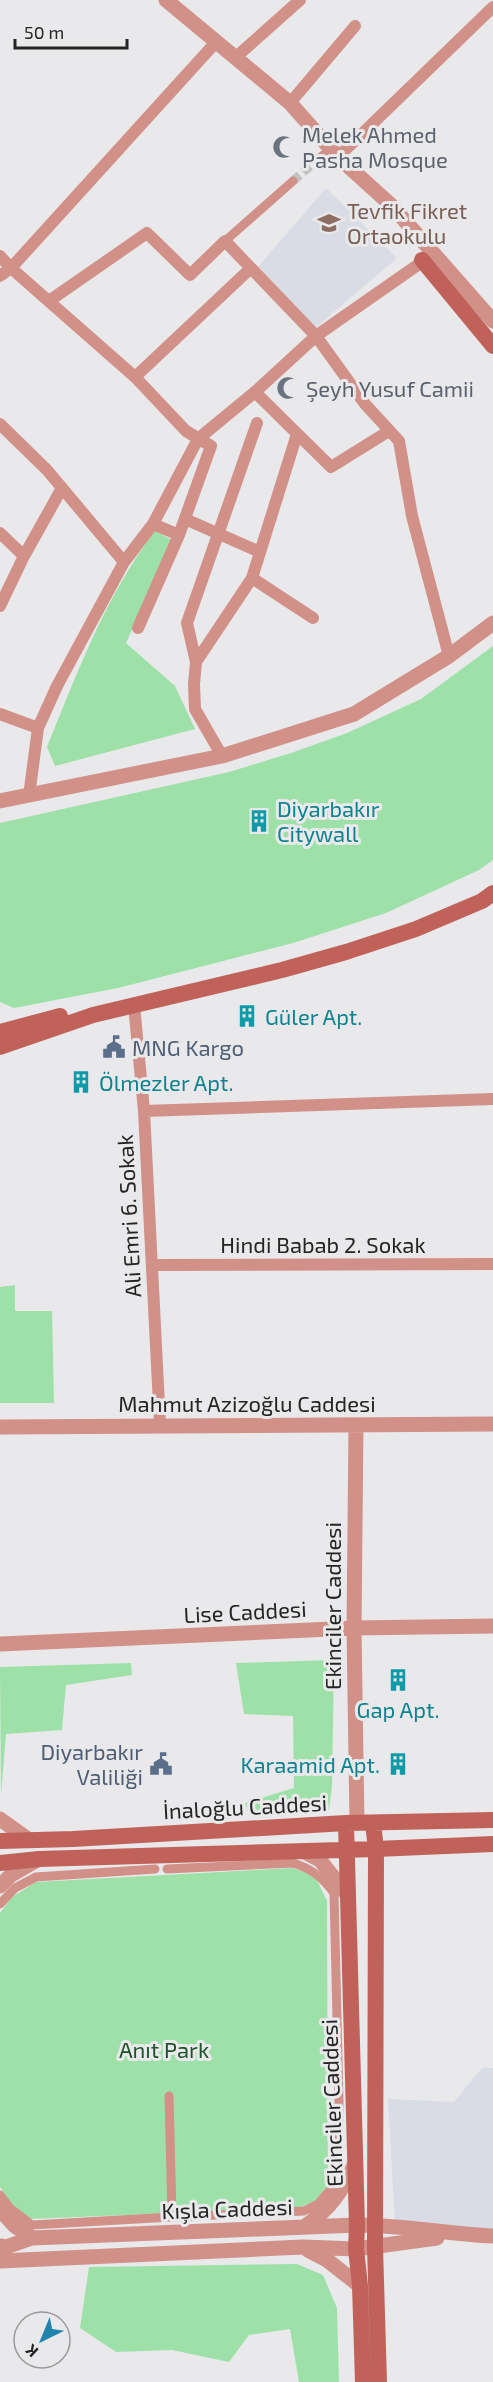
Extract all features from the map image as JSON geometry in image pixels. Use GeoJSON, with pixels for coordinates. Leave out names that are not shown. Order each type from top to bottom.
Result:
{"type":"FeatureCollection","features":[{"type":"Feature","properties":{"kind":"main road"},"geometry":{"type":"LineString","coordinates":[[429,257],[493,346]]}},
{"type":"Feature","properties":{"kind":"main road"},"geometry":{"type":"LineString","coordinates":[[0,1047],[93,1015],[346,952],[416,928],[482,901],[493,893]]}},
{"type":"Feature","properties":{"kind":"main road"},"geometry":{"type":"LineString","coordinates":[[0,1032],[72,1013],[93,1015]]}},
{"type":"Feature","properties":{"kind":"main road"},"geometry":{"type":"LineString","coordinates":[[0,1020],[30,1024]]}},
{"type":"Feature","properties":{"kind":"main road","name":"İnaloğlu Caddesi"},"geometry":{"type":"LineString","coordinates":[[0,1841],[359,1823],[493,1820]]}},
{"type":"Feature","properties":{"kind":"main road","name":"Ekinciler Caddesi"},"geometry":{"type":"LineString","coordinates":[[359,1823],[346,1850],[356,2163],[356,2249],[360,2286],[363,2382]]}},
{"type":"Feature","properties":{"kind":"main road","name":"Ekinciler Caddesi"},"geometry":{"type":"LineString","coordinates":[[359,1823],[376,1850],[375,2247],[379,2382]]}},
{"type":"Feature","properties":{"kind":"main road"},"geometry":{"type":"LineString","coordinates":[[0,1863],[39,1859],[376,1850],[493,1844]]}},
{"type":"Feature","properties":{"kind":"street"},"geometry":{"type":"LineString","coordinates":[[166,0],[290,103],[335,153],[391,205],[429,257],[493,321]]}},
{"type":"Feature","properties":{"kind":"street"},"geometry":{"type":"LineString","coordinates":[[236,57],[300,0]]}},
{"type":"Feature","properties":{"kind":"street"},"geometry":{"type":"LineString","coordinates":[[317,160],[335,153],[493,8]]}},
{"type":"Feature","properties":{"kind":"street"},"geometry":{"type":"LineString","coordinates":[[290,103],[355,26]]}},
{"type":"Feature","properties":{"kind":"street"},"geometry":{"type":"LineString","coordinates":[[0,276],[11,268],[217,41]]}},
{"type":"Feature","properties":{"kind":"street"},"geometry":{"type":"LineString","coordinates":[[49,302],[147,232],[190,275],[293,181]]}},
{"type":"Feature","properties":{"kind":"street"},"geometry":{"type":"LineString","coordinates":[[225,241],[316,336],[365,404],[399,441],[412,516],[449,656]]}},
{"type":"Feature","properties":{"kind":"street"},"geometry":{"type":"LineString","coordinates":[[0,256],[49,302],[135,376],[186,431],[211,446],[179,535],[138,628]]}},
{"type":"Feature","properties":{"kind":"street"},"geometry":{"type":"LineString","coordinates":[[29,796],[38,728],[57,686],[124,562],[153,524],[198,439],[255,392],[316,336],[429,257]]}},
{"type":"Feature","properties":{"kind":"street"},"geometry":{"type":"LineString","coordinates":[[135,376],[250,268]]}},
{"type":"Feature","properties":{"kind":"street"},"geometry":{"type":"LineString","coordinates":[[255,392],[331,467],[389,431]]}},
{"type":"Feature","properties":{"kind":"street"},"geometry":{"type":"LineString","coordinates":[[222,756],[195,709],[196,662],[187,623],[257,423]]}},
{"type":"Feature","properties":{"kind":"street"},"geometry":{"type":"LineString","coordinates":[[0,424],[62,488],[124,562]]}},
{"type":"Feature","properties":{"kind":"street"},"geometry":{"type":"LineString","coordinates":[[196,662],[252,578],[297,434]]}},
{"type":"Feature","properties":{"kind":"street"},"geometry":{"type":"LineString","coordinates":[[0,606],[24,556],[62,488]]}},
{"type":"Feature","properties":{"kind":"street"},"geometry":{"type":"LineString","coordinates":[[185,519],[260,552]]}},
{"type":"Feature","properties":{"kind":"street"},"geometry":{"type":"LineString","coordinates":[[153,524],[179,535]]}},
{"type":"Feature","properties":{"kind":"street"},"geometry":{"type":"LineString","coordinates":[[0,533],[24,556]]}},
{"type":"Feature","properties":{"kind":"street"},"geometry":{"type":"LineString","coordinates":[[252,578],[313,618]]}},
{"type":"Feature","properties":{"kind":"street"},"geometry":{"type":"LineString","coordinates":[[0,801],[222,756],[354,714],[449,656],[493,623]]}},
{"type":"Feature","properties":{"kind":"street"},"geometry":{"type":"LineString","coordinates":[[0,714],[38,728]]}},
{"type":"Feature","properties":{"kind":"street","name":"Ali Emri 6. Sokak"},"geometry":{"type":"LineString","coordinates":[[134,1005],[144,1111],[160,1424]]}},
{"type":"Feature","properties":{"kind":"street"},"geometry":{"type":"LineString","coordinates":[[144,1111],[493,1099]]}},
{"type":"Feature","properties":{"kind":"street","name":"Hindi Babab 2. Sokak"},"geometry":{"type":"LineString","coordinates":[[153,1265],[493,1264]]}},
{"type":"Feature","properties":{"kind":"street","name":"Mahmut Azizoğlu Caddesi"},"geometry":{"type":"LineString","coordinates":[[0,1427],[160,1424],[356,1426],[493,1424]]}},
{"type":"Feature","properties":{"kind":"street","name":"Ekinciler Caddesi"},"geometry":{"type":"LineString","coordinates":[[356,1426],[354,1628],[359,1823]]}},
{"type":"Feature","properties":{"kind":"street","name":"Lise Caddesi"},"geometry":{"type":"LineString","coordinates":[[0,1644],[354,1628],[493,1626]]}},
{"type":"Feature","properties":{"kind":"street"},"geometry":{"type":"LineString","coordinates":[[0,1819],[28,1839]]}},
{"type":"Feature","properties":{"kind":"street"},"geometry":{"type":"LineString","coordinates":[[303,1851],[320,1860],[348,1896]]}},
{"type":"Feature","properties":{"kind":"street"},"geometry":{"type":"LineString","coordinates":[[0,1886],[11,1875],[39,1859]]}},
{"type":"Feature","properties":{"kind":"street"},"geometry":{"type":"LineString","coordinates":[[0,2194],[10,2208],[32,2225],[304,2211],[318,2204],[331,2189],[338,2167],[339,2101],[334,1893],[322,1877],[306,1867],[293,1863],[167,1869]]}},
{"type":"Feature","properties":{"kind":"street"},"geometry":{"type":"LineString","coordinates":[[0,1904],[15,1888],[36,1877],[155,1869]]}},
{"type":"Feature","properties":{"kind":"street"},"geometry":{"type":"LineString","coordinates":[[169,2096],[172,2217]]}},
{"type":"Feature","properties":{"kind":"street"},"geometry":{"type":"LineString","coordinates":[[304,2227],[330,2206],[343,2189],[356,2163]]}},
{"type":"Feature","properties":{"kind":"street"},"geometry":{"type":"LineString","coordinates":[[0,2210],[15,2226],[32,2238]]}},
{"type":"Feature","properties":{"kind":"street","name":"Kışla Caddesi"},"geometry":{"type":"LineString","coordinates":[[0,2246],[6,2247],[32,2238],[357,2225],[493,2236]]}},
{"type":"Feature","properties":{"kind":"street"},"geometry":{"type":"LineString","coordinates":[[0,2261],[303,2247],[356,2249],[459,2235]]}},
{"type":"Feature","properties":{"kind":"street"},"geometry":{"type":"LineString","coordinates":[[303,2247],[327,2260],[360,2286]]}},
{"type":"Feature","properties":{"kind":"shaded area","name":"Tevfik Fikret Ortaokulu"},"geometry":{"type":"Polygon","coordinates":[[[326,188],[397,258],[315,328],[258,267],[326,188]]]}},
{"type":"Feature","properties":{"kind":"shaded area"},"geometry":{"type":"Polygon","coordinates":[[[482,2068],[493,2068],[493,2228],[459,2235],[395,2222],[388,2099],[454,2102],[482,2068]]]}},
{"type":"Feature","properties":{"kind":"green space"},"geometry":{"type":"Polygon","coordinates":[[[155,531],[172,540],[126,643],[175,686],[195,729],[55,766],[47,747],[82,663],[121,582],[155,531]]]}},
{"type":"Feature","properties":{"kind":"green space"},"geometry":{"type":"Polygon","coordinates":[[[493,646],[493,860],[479,870],[386,913],[293,943],[118,988],[14,1008],[0,1002],[0,823],[229,772],[347,733],[421,699],[493,646]]]}},
{"type":"Feature","properties":{"kind":"green space"},"geometry":{"type":"Polygon","coordinates":[[[15,1285],[15,1311],[52,1311],[54,1403],[0,1403],[0,1287],[15,1285]]]}},
{"type":"Feature","properties":{"kind":"green space"},"geometry":{"type":"Polygon","coordinates":[[[334,1660],[332,1786],[329,1810],[248,1811],[245,1803],[294,1788],[293,1716],[244,1714],[236,1663],[334,1660]]]}},
{"type":"Feature","properties":{"kind":"green space"},"geometry":{"type":"Polygon","coordinates":[[[131,1663],[132,1675],[66,1685],[62,1730],[6,1734],[1,1795],[0,1667],[131,1663]]]}},
{"type":"Feature","properties":{"kind":"green space","name":"Anıt Park"},"geometry":{"type":"Polygon","coordinates":[[[292,1868],[315,1876],[327,1901],[328,2185],[315,2201],[298,2208],[29,2219],[11,2203],[0,2187],[0,1913],[12,1897],[36,1882],[292,1868]]]}},
{"type":"Feature","properties":{"kind":"green space"},"geometry":{"type":"Polygon","coordinates":[[[297,2264],[323,2275],[337,2308],[339,2382],[299,2382],[290,2329],[249,2335],[229,2362],[172,2350],[116,2352],[80,2328],[89,2267],[297,2264]]]}},
{"type":"Feature","properties":{"kind":"tunnel"},"geometry":{"type":"LineString","coordinates":[[293,181],[317,160]]}},
{"type":"Feature","properties":{"kind":"place","name":"Melek Ahmed Pasha Mosque"},"geometry":{"type":"Point","coordinates":[284,147]}},
{"type":"Feature","properties":{"kind":"place","name":"Tevfik Fikret Ortaokulu"},"geometry":{"type":"Point","coordinates":[329,223]}},
{"type":"Feature","properties":{"kind":"place","name":"Şeyh Yusuf Camii"},"geometry":{"type":"Point","coordinates":[288,388]}},
{"type":"Feature","properties":{"kind":"place","name":"Diyarbakır Citywall"},"geometry":{"type":"Point","coordinates":[259,821]}},
{"type":"Feature","properties":{"kind":"place","name":"Güler Apt."},"geometry":{"type":"Point","coordinates":[247,1016]}},
{"type":"Feature","properties":{"kind":"place","name":"MNG Kargo"},"geometry":{"type":"Point","coordinates":[114,1047]}},
{"type":"Feature","properties":{"kind":"place","name":"Ölmezler Apt."},"geometry":{"type":"Point","coordinates":[81,1082]}},
{"type":"Feature","properties":{"kind":"place","name":"Gap Apt."},"geometry":{"type":"Point","coordinates":[398,1680]}},
{"type":"Feature","properties":{"kind":"place","name":"Diyarbakır Valiliği"},"geometry":{"type":"Point","coordinates":[161,1764]}},
{"type":"Feature","properties":{"kind":"place","name":"Karaamid Apt."},"geometry":{"type":"Point","coordinates":[398,1764]}}]}
